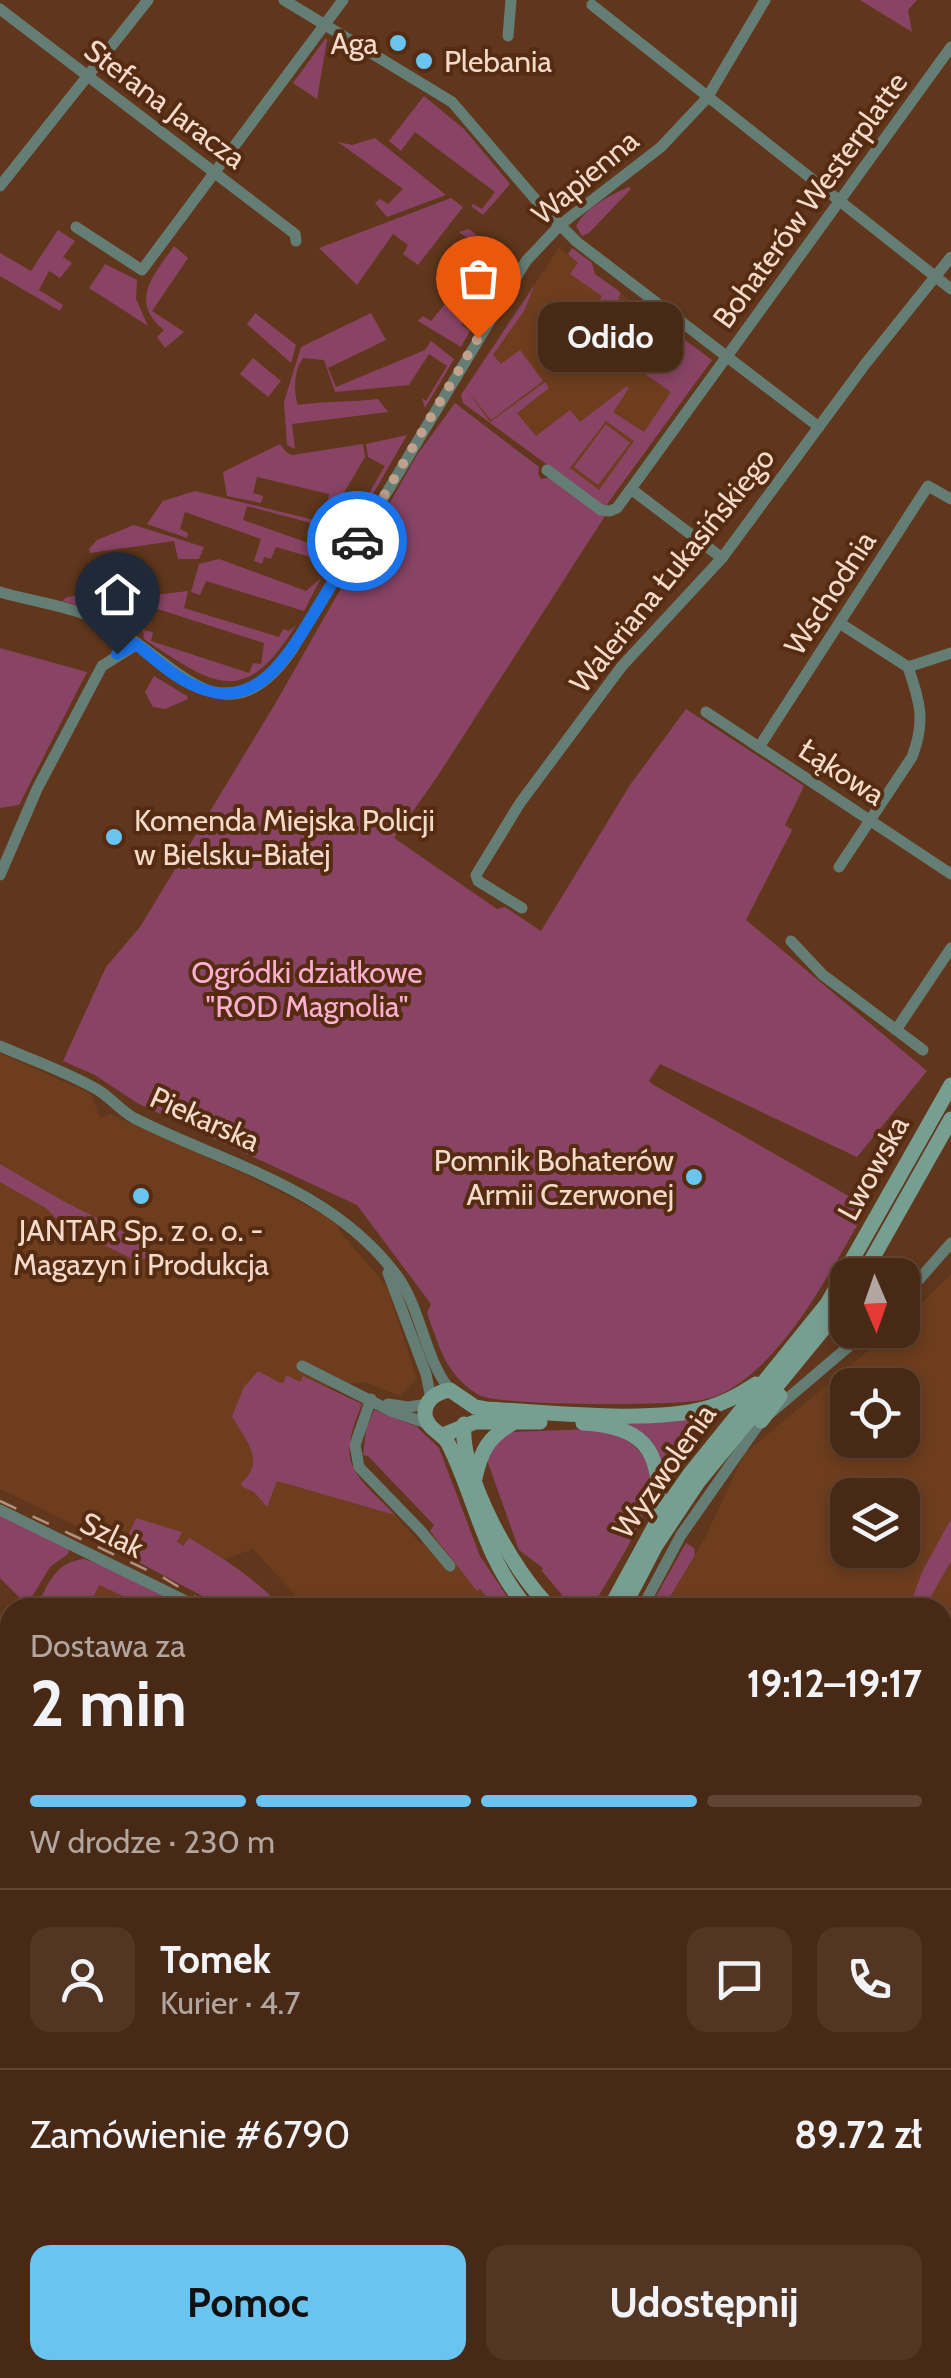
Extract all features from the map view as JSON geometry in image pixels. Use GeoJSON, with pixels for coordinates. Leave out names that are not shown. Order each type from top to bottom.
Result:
{"type":"FeatureCollection","features":[{"type":"Feature","properties":{"kind":"main road","name":"Lwowska"},"geometry":{"type":"LineString","coordinates":[[772,1373],[827,1304],[951,1085]]}},
{"type":"Feature","properties":{"kind":"main road","name":"Lwowska"},"geometry":{"type":"LineString","coordinates":[[873,1258],[951,1119]]}},
{"type":"Feature","properties":{"kind":"main road","name":"Wyzwolenia"},"geometry":{"type":"LineString","coordinates":[[629,1598],[682,1505],[830,1323]]}},
{"type":"Feature","properties":{"kind":"main road"},"geometry":{"type":"LineString","coordinates":[[761,1421],[830,1332]]}},
{"type":"Feature","properties":{"kind":"main road"},"geometry":{"type":"LineString","coordinates":[[466,1402],[486,1409],[555,1413],[679,1413],[722,1403],[772,1373]]}},
{"type":"Feature","properties":{"kind":"main road","name":"Wyzwolenia"},"geometry":{"type":"LineString","coordinates":[[615,1598],[658,1520],[703,1456],[772,1373]]}},
{"type":"Feature","properties":{"kind":"main road"},"geometry":{"type":"LineString","coordinates":[[443,1435],[457,1431],[469,1414],[462,1396],[450,1390],[430,1401],[425,1414],[429,1424],[448,1441],[488,1547],[519,1598]]}},
{"type":"Feature","properties":{"kind":"main road"},"geometry":{"type":"LineString","coordinates":[[464,1425],[516,1421],[610,1424],[637,1437],[658,1468],[658,1520]]}},
{"type":"Feature","properties":{"kind":"main road"},"geometry":{"type":"LineString","coordinates":[[475,1478],[485,1445],[498,1431],[516,1421]]}},
{"type":"Feature","properties":{"kind":"main road"},"geometry":{"type":"LineString","coordinates":[[464,1425],[466,1452],[504,1544],[542,1598]]}},
{"type":"Feature","properties":{"kind":"street"},"geometry":{"type":"LineString","coordinates":[[0,186],[148,0]]}},
{"type":"Feature","properties":{"kind":"street"},"geometry":{"type":"LineString","coordinates":[[284,0],[452,102],[560,225],[819,427]]}},
{"type":"Feature","properties":{"kind":"street"},"geometry":{"type":"LineString","coordinates":[[76,228],[142,270],[344,0]]}},
{"type":"Feature","properties":{"kind":"street"},"geometry":{"type":"LineString","coordinates":[[508,36],[511,0]]}},
{"type":"Feature","properties":{"kind":"street","name":"Wapienna"},"geometry":{"type":"LineString","coordinates":[[0,592],[84,614],[117,629],[182,679],[218,692],[252,688],[273,674],[292,650],[526,261],[560,225],[661,147],[707,98],[765,0]]}},
{"type":"Feature","properties":{"kind":"street"},"geometry":{"type":"LineString","coordinates":[[592,5],[951,289]]}},
{"type":"Feature","properties":{"kind":"street","name":"Stefana Jaracza"},"geometry":{"type":"LineString","coordinates":[[0,10],[295,234],[296,241]]}},
{"type":"Feature","properties":{"kind":"street","name":"Bohaterów Westerplatte"},"geometry":{"type":"LineString","coordinates":[[631,489],[951,48]]}},
{"type":"Feature","properties":{"kind":"street","name":"Waleriana Łukasińskiego"},"geometry":{"type":"LineString","coordinates":[[522,908],[478,881],[477,870],[520,803],[622,666],[722,558],[951,256]]}},
{"type":"Feature","properties":{"kind":"street"},"geometry":{"type":"LineString","coordinates":[[546,470],[606,511],[617,508],[631,489],[722,558]]}},
{"type":"Feature","properties":{"kind":"street","name":"Wschodnia"},"geometry":{"type":"LineString","coordinates":[[758,748],[928,486],[951,499]]}},
{"type":"Feature","properties":{"kind":"street"},"geometry":{"type":"LineString","coordinates":[[840,867],[912,757],[918,741],[921,706],[908,667],[841,624]]}},
{"type":"Feature","properties":{"kind":"street"},"geometry":{"type":"LineString","coordinates":[[0,875],[38,789],[102,666],[136,644]]}},
{"type":"Feature","properties":{"kind":"street"},"geometry":{"type":"LineString","coordinates":[[908,667],[951,653]]}},
{"type":"Feature","properties":{"kind":"street","name":"Łąkowa"},"geometry":{"type":"LineString","coordinates":[[706,712],[951,874]]}},
{"type":"Feature","properties":{"kind":"street"},"geometry":{"type":"LineString","coordinates":[[791,941],[823,976],[922,1050]]}},
{"type":"Feature","properties":{"kind":"street"},"geometry":{"type":"LineString","coordinates":[[896,1030],[951,948]]}},
{"type":"Feature","properties":{"kind":"street","name":"Piekarska"},"geometry":{"type":"LineString","coordinates":[[0,1046],[90,1086],[135,1118],[308,1197],[342,1218],[393,1270],[411,1296],[438,1370],[450,1390]]}},
{"type":"Feature","properties":{"kind":"street"},"geometry":{"type":"LineString","coordinates":[[920,1280],[950,1248]]}},
{"type":"Feature","properties":{"kind":"street","name":"Piekarska"},"geometry":{"type":"LineString","coordinates":[[379,1256],[398,1294],[432,1390],[430,1401]]}},
{"type":"Feature","properties":{"kind":"street","name":"Wyzwolenia"},"geometry":{"type":"LineString","coordinates":[[647,1598],[680,1535],[736,1451],[761,1421],[847,1348]]}},
{"type":"Feature","properties":{"kind":"street"},"geometry":{"type":"LineString","coordinates":[[302,1366],[400,1415],[429,1424]]}},
{"type":"Feature","properties":{"kind":"street"},"geometry":{"type":"LineString","coordinates":[[372,1400],[408,1408],[430,1401]]}},
{"type":"Feature","properties":{"kind":"street"},"geometry":{"type":"LineString","coordinates":[[372,1400],[355,1445],[359,1467],[450,1566]]}},
{"type":"Feature","properties":{"kind":"street","name":"Szlak"},"geometry":{"type":"LineString","coordinates":[[0,1510],[180,1598]]}},
{"type":"Feature","properties":{"kind":"shaded area"},"geometry":{"type":"Polygon","coordinates":[[[559,248],[712,360],[605,507],[463,403],[461,395],[559,248]]]}},
{"type":"Feature","properties":{"kind":"shaded area"},"geometry":{"type":"Polygon","coordinates":[[[0,1053],[91,1094],[100,1118],[110,1114],[249,1176],[340,1226],[338,1229],[387,1287],[417,1379],[400,1396],[365,1382],[321,1388],[277,1480],[395,1515],[421,1544],[445,1527],[488,1598],[298,1598],[253,1549],[211,1564],[129,1551],[0,1489],[0,1053]]]}},
{"type":"Feature","properties":{"kind":"shaded area"},"geometry":{"type":"Polygon","coordinates":[[[951,1274],[951,1598],[670,1598],[706,1536],[744,1454],[830,1382],[830,1458],[920,1458],[920,1368],[847,1368],[871,1348],[920,1348],[920,1305],[951,1274]]]}},
{"type":"Feature","properties":{"kind":"shaded area"},"geometry":{"type":"Polygon","coordinates":[[[64,1570],[138,1598],[51,1598],[64,1570]]]}},
{"type":"Feature","properties":{"kind":"green space"},"geometry":{"type":"Polygon","coordinates":[[[860,0],[917,0],[908,10],[912,32],[860,0]]]}},
{"type":"Feature","properties":{"kind":"green space"},"geometry":{"type":"Polygon","coordinates":[[[327,40],[317,99],[293,83],[327,40]]]}},
{"type":"Feature","properties":{"kind":"green space"},"geometry":{"type":"Polygon","coordinates":[[[424,96],[464,129],[510,184],[483,215],[471,206],[482,209],[495,192],[415,132],[401,151],[389,141],[424,96]]]}},
{"type":"Feature","properties":{"kind":"green space"},"geometry":{"type":"Polygon","coordinates":[[[375,138],[446,195],[387,217],[375,203],[380,199],[388,204],[403,189],[338,142],[352,145],[375,138]]]}},
{"type":"Feature","properties":{"kind":"green space"},"geometry":{"type":"Polygon","coordinates":[[[629,187],[582,236],[576,226],[585,213],[629,187]]]}},
{"type":"Feature","properties":{"kind":"green space"},"geometry":{"type":"Polygon","coordinates":[[[451,198],[463,207],[418,265],[403,254],[408,245],[393,234],[357,285],[319,248],[451,198]]]}},
{"type":"Feature","properties":{"kind":"green space"},"geometry":{"type":"Polygon","coordinates":[[[469,229],[495,250],[487,269],[478,278],[465,279],[458,276],[481,247],[459,232],[469,229]]]}},
{"type":"Feature","properties":{"kind":"green space"},"geometry":{"type":"Polygon","coordinates":[[[58,230],[75,241],[63,257],[72,263],[60,278],[49,271],[39,290],[63,305],[60,311],[0,276],[0,253],[31,271],[58,230]]]}},
{"type":"Feature","properties":{"kind":"green space"},"geometry":{"type":"Polygon","coordinates":[[[174,246],[188,258],[152,311],[184,332],[165,348],[157,337],[164,330],[153,319],[146,298],[153,278],[174,246]]]}},
{"type":"Feature","properties":{"kind":"green space"},"geometry":{"type":"Polygon","coordinates":[[[572,248],[592,263],[595,274],[620,292],[616,319],[596,306],[602,296],[570,274],[578,263],[568,254],[572,248]]]}},
{"type":"Feature","properties":{"kind":"green space"},"geometry":{"type":"Polygon","coordinates":[[[508,260],[514,263],[478,316],[470,312],[462,325],[470,331],[461,347],[418,321],[423,316],[431,321],[459,287],[461,309],[467,313],[473,302],[480,305],[506,270],[503,265],[508,260]]]}},
{"type":"Feature","properties":{"kind":"green space"},"geometry":{"type":"Polygon","coordinates":[[[105,264],[137,280],[136,299],[148,326],[89,288],[105,264]]]}},
{"type":"Feature","properties":{"kind":"green space"},"geometry":{"type":"Polygon","coordinates":[[[535,284],[524,311],[493,355],[501,364],[520,350],[543,381],[491,420],[466,389],[490,422],[545,382],[549,388],[517,413],[536,436],[570,410],[580,422],[627,386],[613,412],[644,432],[671,392],[645,374],[652,360],[621,338],[646,311],[712,360],[605,507],[463,403],[461,395],[535,284]],[[606,421],[570,468],[599,490],[634,441],[606,421]]]}},
{"type":"Feature","properties":{"kind":"green space"},"geometry":{"type":"Polygon","coordinates":[[[255,313],[296,345],[291,363],[247,324],[255,313]]]}},
{"type":"Feature","properties":{"kind":"green space"},"geometry":{"type":"Polygon","coordinates":[[[371,313],[386,340],[328,368],[336,387],[425,350],[431,341],[454,359],[425,408],[422,398],[426,401],[447,366],[429,354],[409,385],[335,392],[324,360],[303,358],[295,381],[298,405],[378,399],[388,412],[292,424],[295,449],[287,445],[284,402],[301,347],[371,313]]]}},
{"type":"Feature","properties":{"kind":"green space"},"geometry":{"type":"Polygon","coordinates":[[[253,358],[281,381],[268,397],[240,374],[253,358]]]}},
{"type":"Feature","properties":{"kind":"green space","name":"Ogródki działkowe \"ROD Magnolia\""},"geometry":{"type":"Polygon","coordinates":[[[455,403],[539,467],[541,479],[552,477],[605,516],[394,838],[497,909],[505,907],[541,931],[630,785],[686,709],[804,786],[785,825],[792,830],[746,920],[927,1071],[857,1157],[660,1064],[649,1081],[868,1207],[838,1258],[830,1258],[830,1272],[792,1330],[753,1372],[719,1395],[679,1402],[582,1404],[515,1401],[477,1394],[457,1377],[444,1358],[427,1313],[431,1304],[357,1205],[137,1103],[95,1075],[63,1061],[106,967],[140,927],[275,704],[417,455],[455,403]]]}},
{"type":"Feature","properties":{"kind":"green space"},"geometry":{"type":"Polygon","coordinates":[[[606,424],[630,443],[598,485],[574,467],[606,424]]]}},
{"type":"Feature","properties":{"kind":"green space"},"geometry":{"type":"Polygon","coordinates":[[[407,435],[366,506],[363,503],[385,466],[368,457],[366,444],[407,435]]]}},
{"type":"Feature","properties":{"kind":"green space"},"geometry":{"type":"Polygon","coordinates":[[[280,444],[292,455],[363,444],[365,457],[329,518],[315,516],[317,509],[326,510],[329,494],[257,477],[253,493],[263,496],[261,503],[227,496],[223,472],[280,444]]]}},
{"type":"Feature","properties":{"kind":"green space"},"geometry":{"type":"Polygon","coordinates":[[[195,491],[327,523],[326,527],[247,506],[243,520],[337,553],[328,570],[320,566],[321,560],[276,547],[271,559],[264,557],[262,564],[254,561],[261,539],[185,512],[180,529],[188,533],[187,538],[147,524],[163,501],[195,491]]]}},
{"type":"Feature","properties":{"kind":"green space"},"geometry":{"type":"Polygon","coordinates":[[[134,525],[204,547],[199,559],[178,559],[174,541],[90,553],[97,540],[134,525]]]}},
{"type":"Feature","properties":{"kind":"green space"},"geometry":{"type":"Polygon","coordinates":[[[219,559],[306,591],[321,578],[304,611],[206,581],[200,595],[191,592],[199,564],[219,559]]]}},
{"type":"Feature","properties":{"kind":"green space"},"geometry":{"type":"Polygon","coordinates":[[[188,591],[184,608],[279,637],[283,629],[289,631],[296,625],[260,670],[244,679],[227,681],[209,677],[168,655],[144,639],[143,630],[153,632],[151,641],[249,673],[253,663],[261,664],[264,643],[139,603],[131,627],[114,615],[62,601],[92,594],[95,602],[188,591]]]}},
{"type":"Feature","properties":{"kind":"green space"},"geometry":{"type":"Polygon","coordinates":[[[0,648],[87,672],[19,805],[0,808],[0,648]]]}},
{"type":"Feature","properties":{"kind":"green space"},"geometry":{"type":"Polygon","coordinates":[[[154,676],[188,699],[165,709],[153,707],[145,692],[154,676]]]}},
{"type":"Feature","properties":{"kind":"green space"},"geometry":{"type":"Polygon","coordinates":[[[0,1164],[142,1241],[150,1257],[137,1261],[64,1226],[46,1208],[0,1182],[0,1164]]]}},
{"type":"Feature","properties":{"kind":"green space"},"geometry":{"type":"Polygon","coordinates":[[[258,1371],[280,1383],[286,1375],[300,1382],[303,1376],[362,1404],[350,1441],[353,1466],[395,1515],[277,1481],[267,1507],[254,1492],[243,1487],[241,1483],[253,1466],[253,1457],[232,1416],[244,1387],[258,1371]]]}},
{"type":"Feature","properties":{"kind":"green space"},"geometry":{"type":"Polygon","coordinates":[[[374,1410],[416,1426],[439,1448],[480,1556],[508,1598],[488,1598],[480,1589],[477,1591],[430,1531],[434,1525],[363,1455],[366,1430],[374,1410]]]}},
{"type":"Feature","properties":{"kind":"green space"},"geometry":{"type":"Polygon","coordinates":[[[692,1418],[696,1443],[685,1457],[662,1464],[659,1456],[609,1419],[692,1418]]]}},
{"type":"Feature","properties":{"kind":"green space"},"geometry":{"type":"Polygon","coordinates":[[[595,1429],[627,1441],[644,1458],[650,1479],[646,1503],[637,1528],[598,1598],[564,1598],[543,1568],[519,1550],[487,1460],[493,1443],[510,1432],[595,1429]]]}},
{"type":"Feature","properties":{"kind":"green space"},"geometry":{"type":"Polygon","coordinates":[[[0,1513],[70,1548],[50,1567],[31,1598],[20,1598],[0,1578],[0,1513]]]}},
{"type":"Feature","properties":{"kind":"green space"},"geometry":{"type":"Polygon","coordinates":[[[136,1518],[182,1532],[177,1542],[183,1546],[189,1538],[272,1598],[206,1598],[99,1541],[101,1530],[127,1538],[136,1518]]]}},
{"type":"Feature","properties":{"kind":"green space"},"geometry":{"type":"Polygon","coordinates":[[[951,1519],[951,1561],[930,1598],[912,1598],[951,1519]]]}},
{"type":"Feature","properties":{"kind":"green space"},"geometry":{"type":"Polygon","coordinates":[[[686,1543],[694,1548],[695,1555],[669,1598],[655,1598],[686,1543]]]}},
{"type":"Feature","properties":{"kind":"green space"},"geometry":{"type":"Polygon","coordinates":[[[84,1559],[99,1564],[174,1598],[127,1598],[99,1585],[93,1598],[41,1598],[59,1569],[84,1559]]]}},
{"type":"Feature","properties":{"kind":"railway"},"geometry":{"type":"LineString","coordinates":[[0,1501],[164,1578],[197,1598]]}},
{"type":"Feature","properties":{"kind":"way so far"},"geometry":{"type":"LineString","coordinates":[[357,541],[478,338]]}},
{"type":"Feature","properties":{"kind":"place","name":"Aga"},"geometry":{"type":"Point","coordinates":[398,43]}},
{"type":"Feature","properties":{"kind":"place","name":"Plebania"},"geometry":{"type":"Point","coordinates":[424,61]}},
{"type":"Feature","properties":{"kind":"place","name":"Odido"},"geometry":{"type":"Point","coordinates":[478,338]}},
{"type":"Feature","properties":{"kind":"place","name":"Komenda Miejska Policji w Bielsku-Białej"},"geometry":{"type":"Point","coordinates":[114,837]}},
{"type":"Feature","properties":{"kind":"place","name":"Pomnik Bohaterów Armii Czerwonej"},"geometry":{"type":"Point","coordinates":[694,1177]}},
{"type":"Feature","properties":{"kind":"place","name":"JANTAR Sp. z o. o. - Magazyn i Produkcja"},"geometry":{"type":"Point","coordinates":[141,1196]}},
{"type":"Feature","properties":{"kind":"route"},"geometry":{"type":"LineString","coordinates":[[117,654],[136,644],[182,679],[202,688],[235,692],[252,688],[283,663],[357,541]]}}]}
